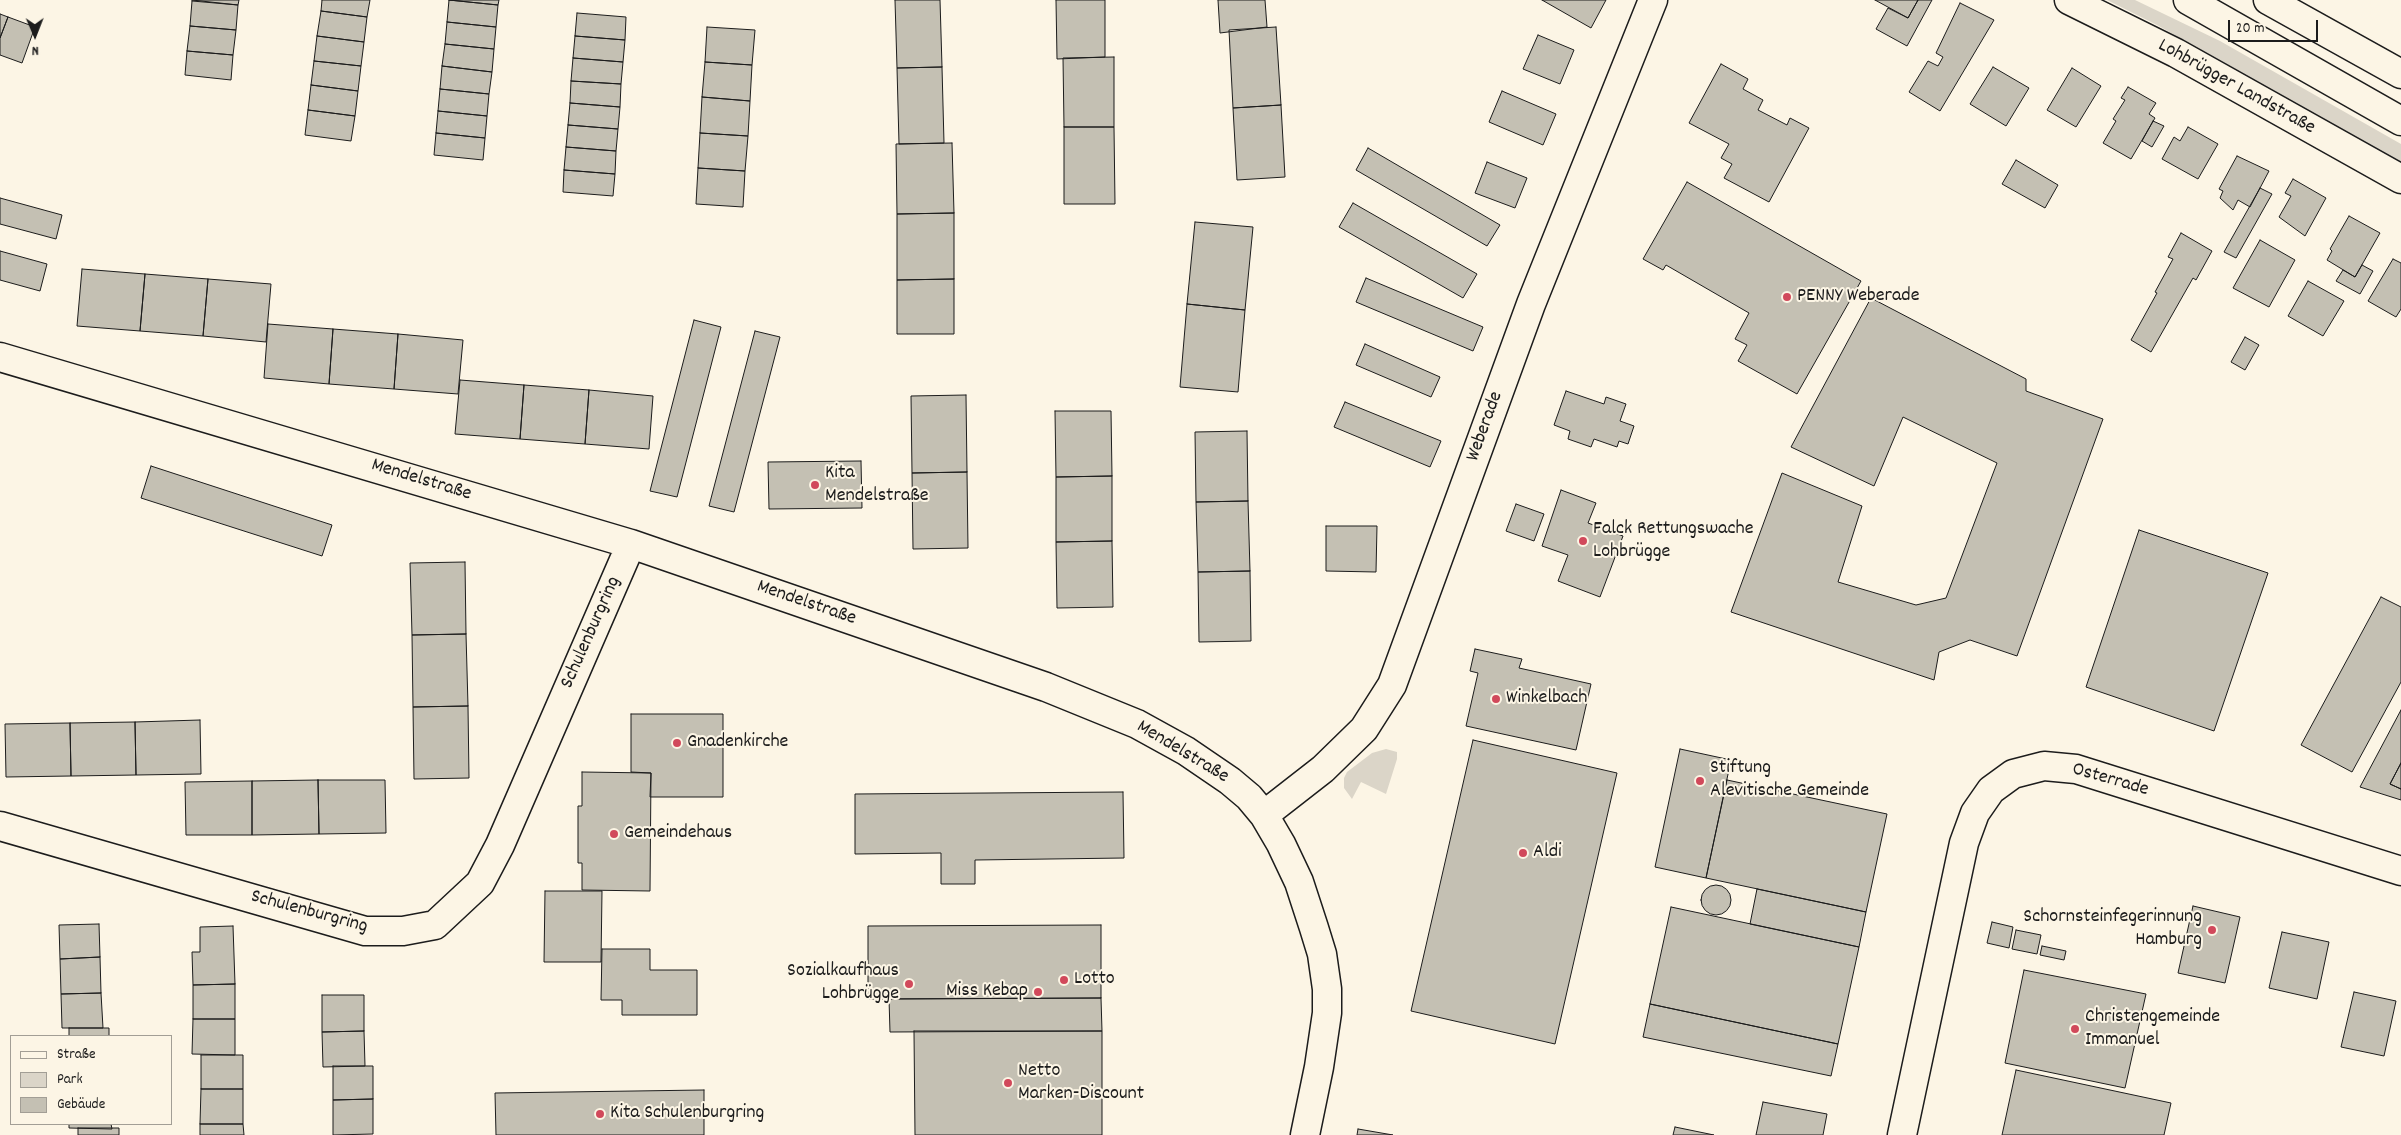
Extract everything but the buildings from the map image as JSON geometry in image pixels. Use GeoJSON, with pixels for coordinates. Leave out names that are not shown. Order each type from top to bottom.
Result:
{"type":"FeatureCollection","features":[{"type":"Feature","properties":{"kind":"street","name":"Weberade"},"geometry":{"type":"LineString","coordinates":[[1264,815],[1323,769],[1364,729],[1392,684],[1531,304],[1652,0]]}},
{"type":"Feature","properties":{"kind":"street","name":"Lohbrügger Landstraße"},"geometry":{"type":"LineString","coordinates":[[2069,0],[2176,53],[2401,179]]}},
{"type":"Feature","properties":{"kind":"street"},"geometry":{"type":"LineString","coordinates":[[2188,0],[2401,121]]}},
{"type":"Feature","properties":{"kind":"street"},"geometry":{"type":"LineString","coordinates":[[2268,0],[2401,74]]}},
{"type":"Feature","properties":{"kind":"street","name":"Mendelstraße"},"geometry":{"type":"LineString","coordinates":[[0,357],[631,544],[1046,687],[1136,724],[1186,751],[1230,781],[1249,797],[1264,815],[1281,844],[1299,882],[1322,954],[1327,988],[1326,1013],[1319,1067],[1305,1135]]}},
{"type":"Feature","properties":{"kind":"street","name":"Schulenburgring"},"geometry":{"type":"LineString","coordinates":[[0,826],[365,931],[403,931],[435,925],[480,883],[500,845],[631,544]]}},
{"type":"Feature","properties":{"kind":"street","name":"Osterrade"},"geometry":{"type":"LineString","coordinates":[[1902,1135],[1964,843],[1975,813],[1990,790],[2013,774],[2044,766],[2076,769],[2401,871]]}},
{"type":"Feature","properties":{"kind":"green space"},"geometry":{"type":"Polygon","coordinates":[[[2107,0],[2135,0],[2220,41],[2401,144],[2401,162],[2157,25],[2107,0]]]}},
{"type":"Feature","properties":{"kind":"green space"},"geometry":{"type":"Polygon","coordinates":[[[1386,749],[1397,752],[1397,759],[1386,794],[1361,782],[1352,799],[1344,788],[1344,778],[1347,772],[1372,753],[1386,749]]]}},
{"type":"Feature","properties":{"kind":"place","name":"PENNY Weberade"},"geometry":{"type":"Point","coordinates":[1787,297]}},
{"type":"Feature","properties":{"kind":"place","name":"Kita Mendelstraße"},"geometry":{"type":"Point","coordinates":[815,485]}},
{"type":"Feature","properties":{"kind":"place","name":"Falck Rettungswache Lohbrügge"},"geometry":{"type":"Point","coordinates":[1583,541]}},
{"type":"Feature","properties":{"kind":"place","name":"Winkelbach"},"geometry":{"type":"Point","coordinates":[1496,699]}},
{"type":"Feature","properties":{"kind":"place","name":"Gnadenkirche"},"geometry":{"type":"Point","coordinates":[677,743]}},
{"type":"Feature","properties":{"kind":"place","name":"Stiftung Alevitische Gemeinde"},"geometry":{"type":"Point","coordinates":[1700,781]}},
{"type":"Feature","properties":{"kind":"place","name":"Gemeindehaus"},"geometry":{"type":"Point","coordinates":[614,834]}},
{"type":"Feature","properties":{"kind":"place","name":"Aldi"},"geometry":{"type":"Point","coordinates":[1523,853]}},
{"type":"Feature","properties":{"kind":"place","name":"Schornsteinfegerinnung Hamburg"},"geometry":{"type":"Point","coordinates":[2212,930]}},
{"type":"Feature","properties":{"kind":"place","name":"Lotto"},"geometry":{"type":"Point","coordinates":[1064,980]}},
{"type":"Feature","properties":{"kind":"place","name":"Sozialkaufhaus Lohbrügge"},"geometry":{"type":"Point","coordinates":[909,984]}},
{"type":"Feature","properties":{"kind":"place","name":"Miss Kebap"},"geometry":{"type":"Point","coordinates":[1038,992]}},
{"type":"Feature","properties":{"kind":"place","name":"Christengemeinde Immanuel"},"geometry":{"type":"Point","coordinates":[2075,1029]}},
{"type":"Feature","properties":{"kind":"place","name":"Netto Marken-Discount"},"geometry":{"type":"Point","coordinates":[1008,1083]}},
{"type":"Feature","properties":{"kind":"place","name":"Kita Schulenburgring"},"geometry":{"type":"Point","coordinates":[600,1114]}}]}
